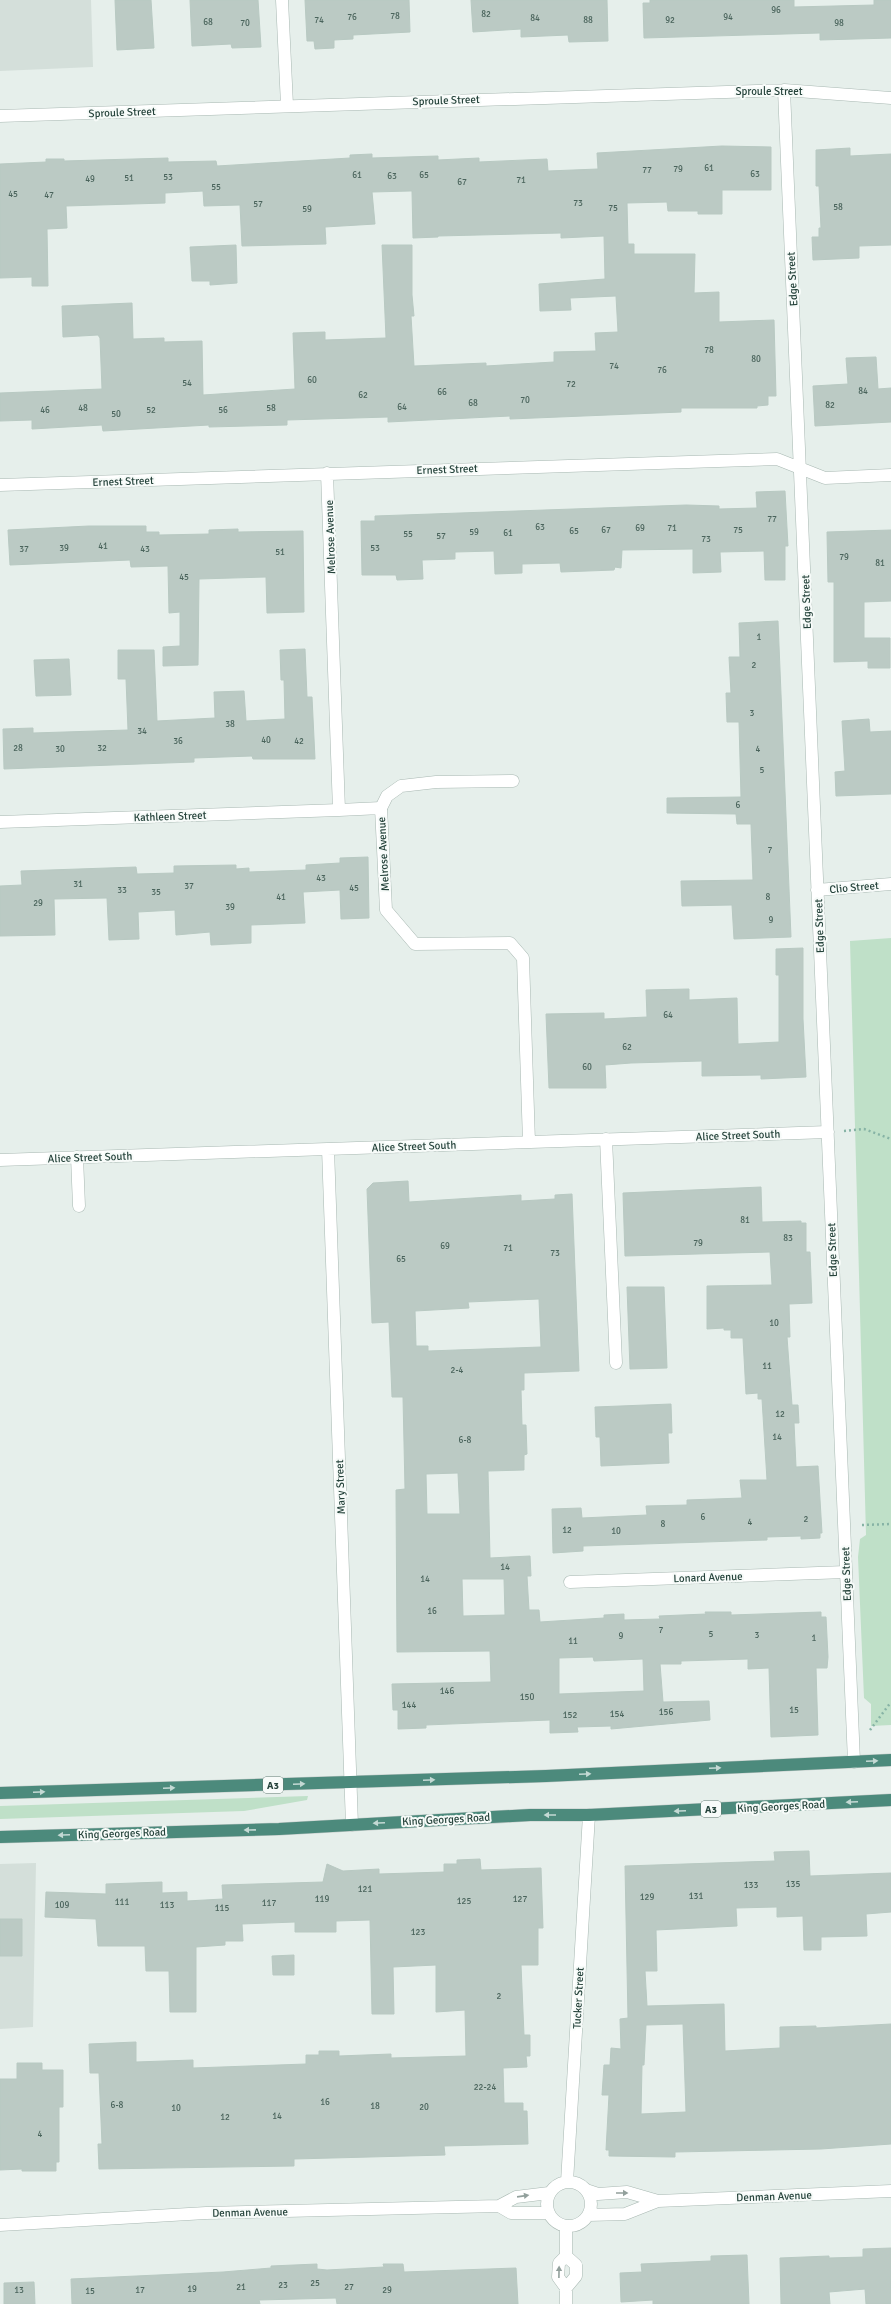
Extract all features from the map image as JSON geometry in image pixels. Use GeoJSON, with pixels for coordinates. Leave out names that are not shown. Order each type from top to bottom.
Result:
{"type":"FeatureCollection","features":[{"type":"Feature","properties":{"kind":"highway","name":"A3"},"geometry":{"type":"LineString","coordinates":[[0,1793],[350,1783],[891,1760]]}},
{"type":"Feature","properties":{"kind":"highway","name":"King Georges Road"},"geometry":{"type":"LineString","coordinates":[[0,1837],[279,1829],[530,1815],[588,1815],[891,1800]]}},
{"type":"Feature","properties":{"kind":"street"},"geometry":{"type":"LineString","coordinates":[[282,0],[286,105]]}},
{"type":"Feature","properties":{"kind":"street","name":"Sproule Street"},"geometry":{"type":"LineString","coordinates":[[0,116],[286,105],[784,90],[891,98]]}},
{"type":"Feature","properties":{"kind":"street","name":"Edge Street"},"geometry":{"type":"LineString","coordinates":[[784,90],[801,467],[817,890],[854,1762]]}},
{"type":"Feature","properties":{"kind":"street","name":"Ernest Street"},"geometry":{"type":"LineString","coordinates":[[0,485],[777,459],[801,467],[825,478],[891,475]]}},
{"type":"Feature","properties":{"kind":"street","name":"Melrose Avenue"},"geometry":{"type":"LineString","coordinates":[[327,473],[339,810],[381,808],[386,910],[415,944],[510,943],[523,958],[529,1142]]}},
{"type":"Feature","properties":{"kind":"street"},"geometry":{"type":"LineString","coordinates":[[381,808],[387,796],[401,786],[436,782],[513,781]]}},
{"type":"Feature","properties":{"kind":"street","name":"Kathleen Street"},"geometry":{"type":"LineString","coordinates":[[0,822],[339,810]]}},
{"type":"Feature","properties":{"kind":"street","name":"Clio Street"},"geometry":{"type":"LineString","coordinates":[[817,890],[891,884]]}},
{"type":"Feature","properties":{"kind":"street","name":"Alice Street South"},"geometry":{"type":"LineString","coordinates":[[0,1160],[828,1132]]}},
{"type":"Feature","properties":{"kind":"street"},"geometry":{"type":"LineString","coordinates":[[606,1139],[616,1362]]}},
{"type":"Feature","properties":{"kind":"street","name":"Mary Street"},"geometry":{"type":"LineString","coordinates":[[328,1149],[352,1825]]}},
{"type":"Feature","properties":{"kind":"street"},"geometry":{"type":"LineString","coordinates":[[76,1157],[79,1206]]}},
{"type":"Feature","properties":{"kind":"street","name":"Lonard Avenue"},"geometry":{"type":"LineString","coordinates":[[570,1582],[846,1572]]}},
{"type":"Feature","properties":{"kind":"street","name":"Tucker Street"},"geometry":{"type":"LineString","coordinates":[[567,2182],[588,1815]]}},
{"type":"Feature","properties":{"kind":"street"},"geometry":{"type":"LineString","coordinates":[[567,2182],[581,2185],[586,2190],[591,2203],[588,2215],[579,2224],[566,2226],[559,2224],[548,2214],[547,2199],[549,2193],[560,2183],[567,2182]]}},
{"type":"Feature","properties":{"kind":"street","name":"Denman Avenue"},"geometry":{"type":"LineString","coordinates":[[586,2190],[598,2194],[627,2192],[658,2201],[891,2191]]}},
{"type":"Feature","properties":{"kind":"street","name":"Denman Avenue"},"geometry":{"type":"LineString","coordinates":[[0,2225],[206,2213],[499,2206],[516,2197],[549,2193]]}},
{"type":"Feature","properties":{"kind":"street","name":"Denman Avenue"},"geometry":{"type":"LineString","coordinates":[[588,2215],[625,2214],[658,2201]]}},
{"type":"Feature","properties":{"kind":"street","name":"Denman Avenue"},"geometry":{"type":"LineString","coordinates":[[499,2206],[511,2213],[548,2214]]}},
{"type":"Feature","properties":{"kind":"street"},"geometry":{"type":"LineString","coordinates":[[566,2226],[566,2256],[560,2263],[558,2278],[566,2288],[566,2304]]}},
{"type":"Feature","properties":{"kind":"street"},"geometry":{"type":"LineString","coordinates":[[566,2256],[576,2265],[576,2276],[566,2288]]}},
{"type":"Feature","properties":{"kind":"path"},"geometry":{"type":"LineString","coordinates":[[828,1132],[864,1129],[891,1139]]}},
{"type":"Feature","properties":{"kind":"path"},"geometry":{"type":"LineString","coordinates":[[844,1526],[891,1524]]}},
{"type":"Feature","properties":{"kind":"path"},"geometry":{"type":"LineString","coordinates":[[865,1736],[891,1702]]}},
{"type":"Feature","properties":{"kind":"shaded area"},"geometry":{"type":"Polygon","coordinates":[[[0,0],[91,0],[93,67],[0,71],[0,0]]]}},
{"type":"Feature","properties":{"kind":"shaded area"},"geometry":{"type":"Polygon","coordinates":[[[36,1863],[33,2027],[0,2029],[0,1864],[36,1863]]]}},
{"type":"Feature","properties":{"kind":"green space"},"geometry":{"type":"Polygon","coordinates":[[[891,938],[891,1725],[871,1726],[871,1704],[864,1698],[858,1557],[860,1539],[866,1535],[850,941],[891,938]]]}},
{"type":"Feature","properties":{"kind":"green space"},"geometry":{"type":"Polygon","coordinates":[[[308,1796],[307,1800],[244,1811],[0,1819],[0,1806],[308,1796]]]}},
{"type":"Feature","properties":{"kind":"building"},"geometry":{"type":"Polygon","coordinates":[[[115,0],[151,0],[154,48],[117,50],[115,0]]]}},
{"type":"Feature","properties":{"kind":"building"},"geometry":{"type":"Polygon","coordinates":[[[190,0],[258,0],[261,47],[232,48],[231,44],[192,46],[190,0]]]}},
{"type":"Feature","properties":{"kind":"building"},"geometry":{"type":"Polygon","coordinates":[[[305,0],[409,0],[410,32],[353,35],[353,39],[334,40],[334,48],[315,49],[314,41],[307,41],[305,0]]]}},
{"type":"Feature","properties":{"kind":"building"},"geometry":{"type":"Polygon","coordinates":[[[471,0],[607,0],[608,41],[569,42],[568,35],[521,37],[521,29],[473,32],[471,0]]]}},
{"type":"Feature","properties":{"kind":"building"},"geometry":{"type":"Polygon","coordinates":[[[650,0],[794,0],[794,7],[874,5],[874,0],[891,0],[891,38],[820,40],[820,33],[644,38],[643,3],[650,3],[650,0]]]}},
{"type":"Feature","properties":{"kind":"building"},"geometry":{"type":"Polygon","coordinates":[[[722,146],[771,147],[771,190],[722,190],[722,214],[698,214],[698,211],[668,211],[667,202],[627,203],[628,244],[634,244],[634,254],[695,254],[694,293],[719,292],[719,322],[774,320],[776,396],[768,396],[768,405],[757,406],[757,408],[681,408],[681,412],[510,419],[510,416],[388,422],[388,417],[287,420],[287,425],[209,427],[209,425],[103,431],[102,425],[32,429],[32,420],[0,421],[0,393],[102,389],[100,338],[98,335],[63,337],[62,306],[132,303],[133,339],[164,338],[164,342],[202,341],[203,395],[295,389],[293,333],[325,332],[325,340],[386,338],[382,245],[412,245],[412,295],[414,316],[411,316],[414,366],[486,363],[486,366],[554,362],[554,352],[596,351],[595,333],[618,332],[616,296],[570,298],[571,310],[540,311],[539,284],[605,279],[604,236],[561,238],[561,233],[413,238],[412,191],[372,192],[375,224],[325,227],[326,244],[242,246],[240,205],[204,206],[203,191],[165,193],[165,203],[66,206],[67,228],[47,229],[48,286],[32,286],[32,277],[0,278],[0,164],[46,162],[46,159],[64,159],[64,161],[168,158],[168,162],[216,161],[217,166],[350,158],[350,155],[372,154],[372,158],[438,156],[438,160],[479,158],[479,162],[547,159],[548,171],[598,169],[597,153],[722,146]]]}},
{"type":"Feature","properties":{"kind":"building"},"geometry":{"type":"Polygon","coordinates":[[[850,148],[850,156],[891,154],[891,245],[859,246],[859,258],[813,260],[812,237],[819,237],[819,228],[821,228],[819,186],[816,186],[816,150],[850,148]]]}},
{"type":"Feature","properties":{"kind":"building"},"geometry":{"type":"Polygon","coordinates":[[[236,245],[237,283],[210,285],[210,281],[192,281],[190,247],[236,245]]]}},
{"type":"Feature","properties":{"kind":"building"},"geometry":{"type":"Polygon","coordinates":[[[876,357],[878,389],[891,388],[891,422],[815,426],[813,386],[848,384],[846,358],[876,357]]]}},
{"type":"Feature","properties":{"kind":"building"},"geometry":{"type":"Polygon","coordinates":[[[785,491],[788,546],[785,546],[785,580],[765,580],[764,551],[720,552],[721,572],[693,573],[693,549],[622,550],[621,568],[615,567],[614,570],[561,572],[560,563],[522,564],[522,573],[495,574],[494,551],[455,552],[455,559],[422,560],[423,579],[397,580],[396,575],[362,575],[361,521],[375,521],[375,516],[686,505],[719,506],[719,509],[757,508],[756,492],[785,491]]]}},
{"type":"Feature","properties":{"kind":"building"},"geometry":{"type":"Polygon","coordinates":[[[89,526],[146,526],[146,532],[159,532],[159,535],[209,534],[209,530],[238,529],[238,532],[303,531],[304,612],[267,613],[266,577],[199,579],[198,665],[163,666],[163,647],[180,646],[180,612],[169,613],[168,566],[131,567],[130,560],[10,565],[8,530],[89,526]]]}},
{"type":"Feature","properties":{"kind":"building"},"geometry":{"type":"Polygon","coordinates":[[[891,530],[891,601],[864,602],[864,638],[890,638],[890,668],[868,668],[868,661],[834,662],[834,582],[828,582],[827,532],[891,530]]]}},
{"type":"Feature","properties":{"kind":"building"},"geometry":{"type":"Polygon","coordinates":[[[778,621],[791,937],[734,939],[732,905],[682,906],[681,881],[753,880],[751,824],[737,824],[736,814],[667,813],[667,798],[741,797],[739,722],[727,722],[726,693],[731,693],[729,657],[740,657],[739,623],[778,621]]]}},
{"type":"Feature","properties":{"kind":"building"},"geometry":{"type":"Polygon","coordinates":[[[305,649],[307,697],[312,697],[315,759],[253,759],[252,756],[194,758],[194,762],[4,769],[3,729],[33,728],[33,733],[128,730],[126,679],[118,679],[118,650],[154,650],[157,721],[215,718],[214,692],[244,691],[246,721],[285,719],[284,680],[281,680],[280,650],[305,649]]]}},
{"type":"Feature","properties":{"kind":"building"},"geometry":{"type":"Polygon","coordinates":[[[69,659],[71,695],[36,696],[34,660],[69,659]]]}},
{"type":"Feature","properties":{"kind":"building"},"geometry":{"type":"Polygon","coordinates":[[[869,719],[870,732],[891,731],[891,794],[836,796],[835,772],[845,771],[842,721],[869,719]]]}},
{"type":"Feature","properties":{"kind":"building"},"geometry":{"type":"Polygon","coordinates":[[[368,857],[369,918],[341,919],[340,890],[303,892],[305,923],[251,925],[251,943],[211,945],[210,932],[176,935],[175,910],[138,912],[139,939],[109,940],[107,898],[54,899],[55,935],[0,936],[0,886],[22,885],[21,871],[136,867],[137,874],[174,873],[174,866],[236,865],[236,869],[249,868],[249,872],[306,870],[306,865],[340,863],[340,858],[368,857]]]}},
{"type":"Feature","properties":{"kind":"building"},"geometry":{"type":"Polygon","coordinates":[[[803,948],[803,1019],[806,1077],[761,1079],[761,1075],[702,1076],[702,1061],[631,1063],[605,1065],[606,1088],[549,1088],[546,1014],[604,1013],[604,1019],[647,1017],[646,990],[689,989],[689,1000],[737,998],[738,1044],[779,1042],[779,975],[776,975],[776,949],[803,948]]]}},
{"type":"Feature","properties":{"kind":"building"},"geometry":{"type":"Polygon","coordinates":[[[408,1181],[409,1202],[521,1195],[521,1201],[555,1199],[555,1195],[572,1194],[579,1371],[524,1373],[524,1390],[521,1390],[522,1425],[526,1425],[527,1454],[524,1455],[524,1470],[488,1471],[490,1558],[530,1556],[531,1576],[527,1576],[529,1610],[539,1610],[540,1622],[604,1618],[604,1615],[624,1614],[624,1620],[660,1619],[659,1616],[706,1614],[705,1612],[731,1612],[731,1615],[821,1612],[821,1617],[826,1617],[828,1657],[827,1668],[816,1668],[818,1735],[771,1737],[769,1668],[748,1669],[748,1659],[681,1661],[681,1664],[660,1664],[663,1702],[709,1701],[710,1720],[611,1729],[611,1726],[577,1727],[578,1732],[550,1733],[550,1720],[426,1725],[426,1728],[398,1729],[398,1710],[393,1710],[392,1684],[491,1682],[490,1651],[397,1652],[396,1490],[405,1489],[403,1397],[392,1397],[389,1322],[372,1323],[367,1189],[373,1183],[408,1181]],[[539,1299],[468,1302],[469,1308],[415,1311],[416,1346],[428,1346],[428,1351],[541,1347],[539,1299]],[[458,1473],[426,1474],[427,1514],[460,1514],[458,1473]],[[462,1579],[463,1616],[505,1615],[504,1579],[462,1579]],[[593,1657],[559,1658],[559,1694],[644,1691],[643,1659],[594,1661],[593,1657]]]}},
{"type":"Feature","properties":{"kind":"building"},"geometry":{"type":"Polygon","coordinates":[[[761,1187],[762,1222],[801,1221],[801,1223],[806,1223],[806,1252],[810,1252],[812,1303],[789,1304],[790,1337],[787,1337],[792,1405],[798,1405],[799,1423],[794,1423],[796,1467],[818,1466],[822,1533],[820,1533],[820,1538],[801,1539],[801,1536],[767,1537],[767,1540],[583,1546],[583,1551],[553,1553],[552,1509],[581,1508],[582,1518],[647,1515],[646,1506],[687,1505],[687,1500],[742,1498],[740,1480],[767,1480],[762,1399],[758,1399],[758,1393],[746,1394],[743,1338],[731,1338],[731,1330],[724,1330],[724,1328],[707,1329],[707,1286],[772,1285],[770,1252],[625,1256],[623,1193],[761,1187]]]}},
{"type":"Feature","properties":{"kind":"building"},"geometry":{"type":"Polygon","coordinates":[[[627,1287],[664,1287],[667,1368],[630,1369],[627,1287]]]}},
{"type":"Feature","properties":{"kind":"building"},"geometry":{"type":"Polygon","coordinates":[[[671,1404],[672,1433],[668,1433],[669,1463],[601,1466],[600,1437],[596,1437],[595,1407],[671,1404]]]}},
{"type":"Feature","properties":{"kind":"building"},"geometry":{"type":"Polygon","coordinates":[[[809,1851],[810,1876],[891,1873],[891,1912],[866,1914],[867,1936],[821,1937],[821,1950],[804,1950],[803,1916],[777,1917],[777,1907],[736,1908],[737,1926],[656,1930],[657,1971],[645,1971],[647,2006],[724,2004],[725,2051],[780,2048],[780,2027],[816,2026],[816,2028],[891,2024],[891,2144],[821,2149],[675,2152],[675,2157],[609,2156],[609,2150],[606,2150],[609,2095],[602,2095],[604,2065],[610,2065],[611,2048],[621,2049],[620,2019],[628,2018],[625,1866],[775,1861],[774,1852],[809,1851]],[[683,2024],[646,2025],[644,2065],[642,2065],[641,2114],[686,2112],[683,2024]]]}},
{"type":"Feature","properties":{"kind":"building"},"geometry":{"type":"Polygon","coordinates":[[[480,1859],[481,1870],[541,1868],[543,1928],[538,1928],[538,1965],[521,1965],[524,2035],[530,2035],[530,2056],[526,2056],[527,2067],[503,2068],[504,2103],[523,2103],[523,2111],[527,2111],[528,2144],[444,2146],[445,2155],[294,2159],[294,2166],[99,2169],[98,2144],[102,2144],[99,2073],[90,2073],[89,2044],[136,2042],[136,2062],[193,2060],[193,2068],[306,2064],[306,2055],[319,2055],[319,2051],[339,2051],[339,2056],[391,2054],[391,2058],[466,2056],[465,2010],[436,2012],[436,1965],[393,1967],[394,2014],[372,2014],[370,1920],[336,1921],[336,1932],[295,1932],[295,1922],[242,1924],[243,1941],[225,1941],[225,1945],[196,1947],[196,2012],[170,2012],[169,1971],[146,1971],[145,1946],[98,1946],[96,1919],[45,1917],[46,1892],[106,1894],[106,1884],[162,1882],[162,1893],[187,1892],[187,1901],[223,1899],[222,1885],[323,1882],[327,1864],[343,1871],[379,1869],[379,1874],[444,1872],[444,1864],[457,1864],[457,1860],[480,1859]]]}},
{"type":"Feature","properties":{"kind":"building"},"geometry":{"type":"Polygon","coordinates":[[[0,1919],[22,1919],[22,1956],[0,1956],[0,1919]]]}},
{"type":"Feature","properties":{"kind":"building"},"geometry":{"type":"Polygon","coordinates":[[[294,1955],[294,1975],[273,1975],[272,1956],[294,1955]]]}},
{"type":"Feature","properties":{"kind":"building"},"geometry":{"type":"Polygon","coordinates":[[[17,2063],[42,2063],[42,2070],[63,2070],[63,2107],[59,2107],[59,2162],[56,2162],[56,2171],[22,2171],[22,2169],[0,2170],[0,2079],[17,2079],[17,2063]]]}},
{"type":"Feature","properties":{"kind":"building"},"geometry":{"type":"Polygon","coordinates":[[[891,2248],[891,2304],[866,2304],[865,2289],[829,2292],[830,2304],[781,2304],[780,2258],[829,2256],[829,2258],[863,2257],[863,2249],[891,2248]]]}},
{"type":"Feature","properties":{"kind":"building"},"geometry":{"type":"Polygon","coordinates":[[[747,2255],[749,2304],[653,2304],[653,2300],[621,2302],[620,2273],[642,2272],[641,2264],[711,2261],[711,2256],[747,2255]]]}},
{"type":"Feature","properties":{"kind":"building"},"geometry":{"type":"Polygon","coordinates":[[[317,2264],[317,2269],[327,2270],[384,2267],[383,2264],[403,2264],[404,2272],[516,2268],[518,2304],[337,2304],[336,2298],[259,2300],[260,2304],[72,2304],[71,2279],[223,2272],[271,2268],[271,2266],[317,2264]]]}},
{"type":"Feature","properties":{"kind":"building"},"geometry":{"type":"Polygon","coordinates":[[[34,2282],[35,2304],[4,2304],[4,2283],[34,2282]]]}}]}
